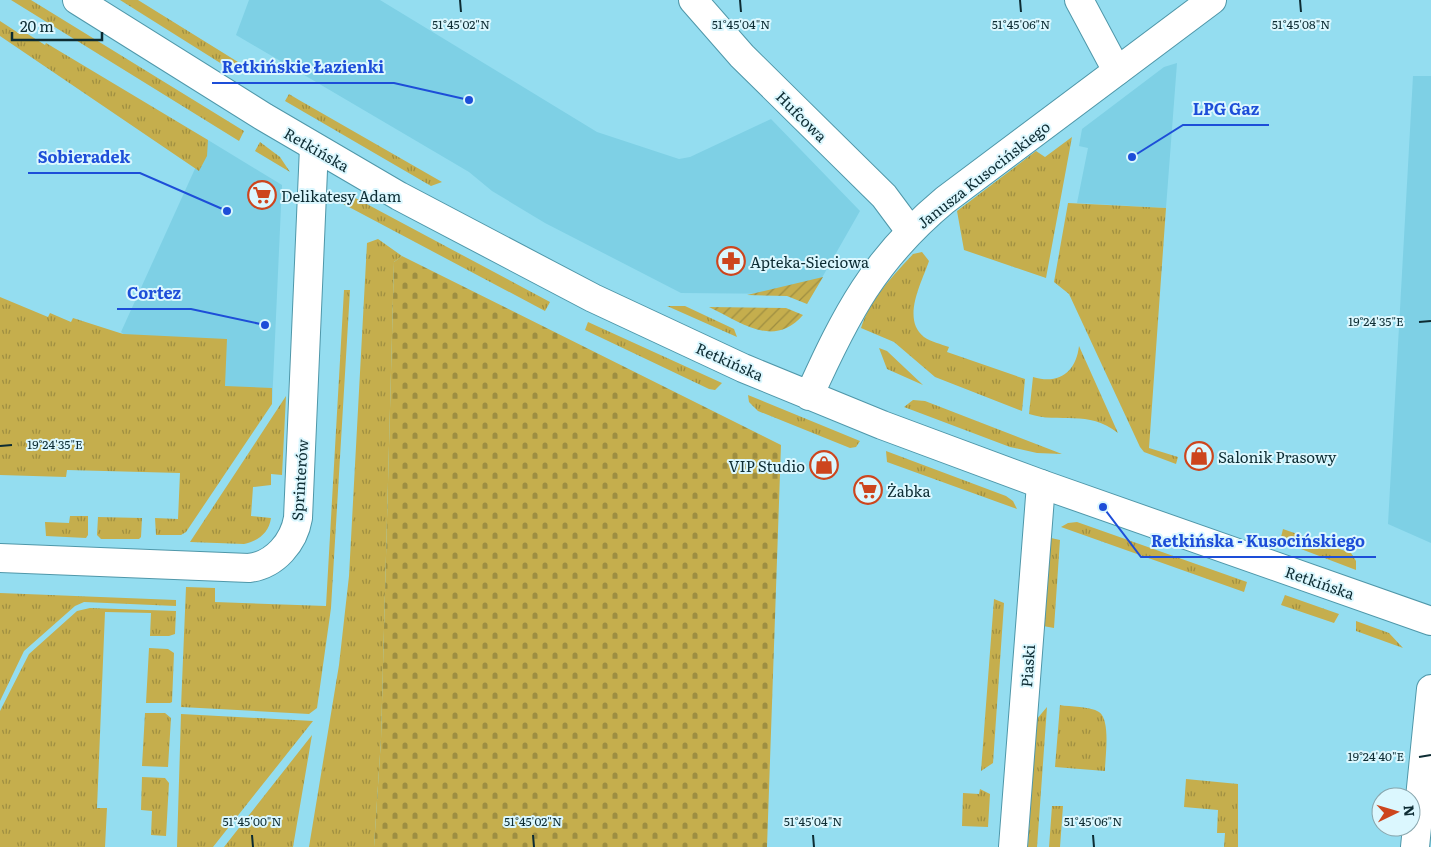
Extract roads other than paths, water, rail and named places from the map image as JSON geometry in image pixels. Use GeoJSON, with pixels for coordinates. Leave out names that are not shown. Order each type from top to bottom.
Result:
{"type":"FeatureCollection","features":[{"type":"Feature","properties":{"kind":"street","name":"Retkińska"},"geometry":{"type":"LineString","coordinates":[[77,0],[314,148],[478,239],[593,298],[809,396],[1041,484],[1431,621]]}},
{"type":"Feature","properties":{"kind":"street","name":"Hufcowa"},"geometry":{"type":"LineString","coordinates":[[693,0],[748,62],[884,196],[910,231]]}},
{"type":"Feature","properties":{"kind":"street"},"geometry":{"type":"LineString","coordinates":[[1079,0],[1117,71]]}},
{"type":"Feature","properties":{"kind":"street","name":"Janusza Kusocińskiego"},"geometry":{"type":"LineString","coordinates":[[809,396],[857,298],[879,266],[910,231],[945,200],[1212,0]]}},
{"type":"Feature","properties":{"kind":"street","name":"Sprinterów"},"geometry":{"type":"LineString","coordinates":[[0,558],[249,568],[265,563],[283,551],[296,530],[298,518],[314,148]]}},
{"type":"Feature","properties":{"kind":"street","name":"Piaski"},"geometry":{"type":"LineString","coordinates":[[1013,847],[1041,484]]}},
{"type":"Feature","properties":{"kind":"street"},"geometry":{"type":"LineString","coordinates":[[1415,847],[1431,689]]}},
{"type":"Feature","properties":{"kind":"place","name":"Retkińskie Łazienki"},"geometry":{"type":"Point","coordinates":[469,100]}},
{"type":"Feature","properties":{"kind":"place","name":"LPG Gaz"},"geometry":{"type":"Point","coordinates":[1132,157]}},
{"type":"Feature","properties":{"kind":"place","name":"Delikatesy Adam"},"geometry":{"type":"Point","coordinates":[262,195]}},
{"type":"Feature","properties":{"kind":"place","name":"Sobieradek"},"geometry":{"type":"Point","coordinates":[227,211]}},
{"type":"Feature","properties":{"kind":"place","name":"Apteka-Sieciowa"},"geometry":{"type":"Point","coordinates":[731,261]}},
{"type":"Feature","properties":{"kind":"place","name":"Cortez"},"geometry":{"type":"Point","coordinates":[265,325]}},
{"type":"Feature","properties":{"kind":"place","name":"Salonik Prasowy"},"geometry":{"type":"Point","coordinates":[1199,456]}},
{"type":"Feature","properties":{"kind":"place","name":"VIP Studio"},"geometry":{"type":"Point","coordinates":[824,465]}},
{"type":"Feature","properties":{"kind":"place","name":"Żabka"},"geometry":{"type":"Point","coordinates":[868,490]}},
{"type":"Feature","properties":{"kind":"place","name":"Retkińska - Kusocińskiego"},"geometry":{"type":"Point","coordinates":[1103,507]}}]}
